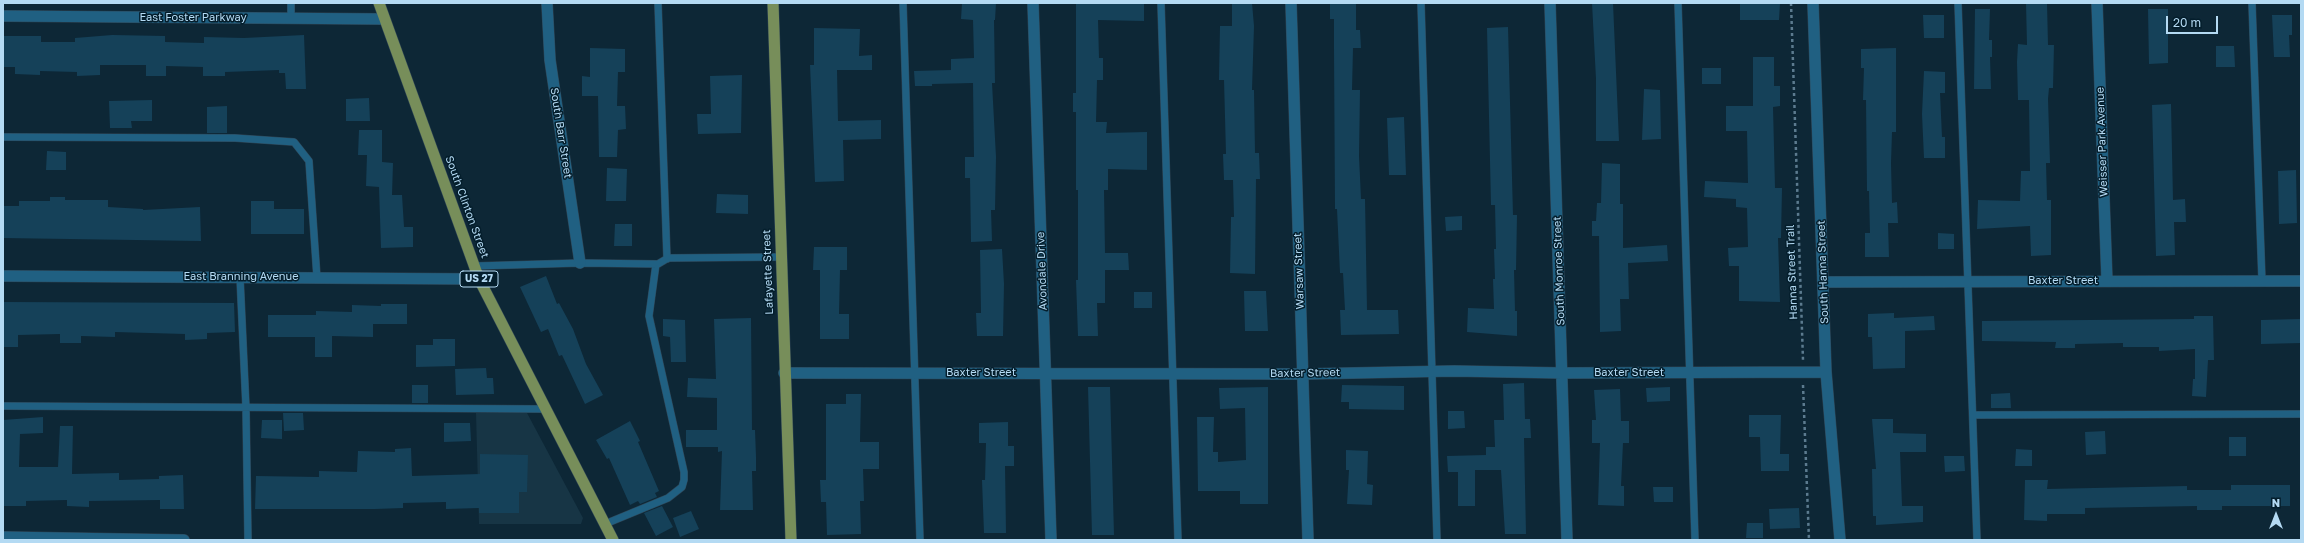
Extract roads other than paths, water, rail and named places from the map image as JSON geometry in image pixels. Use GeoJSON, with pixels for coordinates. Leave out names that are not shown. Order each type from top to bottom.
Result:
{"type":"FeatureCollection","features":[{"type":"Feature","properties":{"kind":"highway","name":"South Clinton Street"},"geometry":{"type":"LineString","coordinates":[[379,3],[383,19],[479,278],[613,540]]}},
{"type":"Feature","properties":{"kind":"highway","name":"Lafayette Street"},"geometry":{"type":"LineString","coordinates":[[773,3],[780,257],[791,540]]}},
{"type":"Feature","properties":{"kind":"street","name":"South Barr Street"},"geometry":{"type":"LineString","coordinates":[[547,3],[550,60],[580,263]]}},
{"type":"Feature","properties":{"kind":"street","name":"Avondale Drive"},"geometry":{"type":"LineString","coordinates":[[1033,3],[1051,540]]}},
{"type":"Feature","properties":{"kind":"street","name":"Warsaw Street"},"geometry":{"type":"LineString","coordinates":[[1291,3],[1308,540]]}},
{"type":"Feature","properties":{"kind":"street","name":"South Monroe Street"},"geometry":{"type":"LineString","coordinates":[[1550,3],[1567,540]]}},
{"type":"Feature","properties":{"kind":"street","name":"South Hanna Street"},"geometry":{"type":"LineString","coordinates":[[1813,3],[1826,372],[1840,540]]}},
{"type":"Feature","properties":{"kind":"street","name":"Weisser Park Avenue"},"geometry":{"type":"LineString","coordinates":[[2097,3],[2107,281]]}},
{"type":"Feature","properties":{"kind":"street","name":"East Foster Parkway"},"geometry":{"type":"LineString","coordinates":[[3,16],[383,19]]}},
{"type":"Feature","properties":{"kind":"street","name":"East Branning Avenue"},"geometry":{"type":"LineString","coordinates":[[3,276],[479,278]]}},
{"type":"Feature","properties":{"kind":"street","name":"Baxter Street"},"geometry":{"type":"LineString","coordinates":[[1824,282],[2301,281]]}},
{"type":"Feature","properties":{"kind":"street","name":"Baxter Street"},"geometry":{"type":"LineString","coordinates":[[784,373],[1303,374],[1432,371],[1562,373],[1826,372]]}},
{"type":"Feature","properties":{"kind":"street"},"geometry":{"type":"LineString","coordinates":[[3,537],[184,540]]}},
{"type":"Feature","properties":{"kind":"lane"},"geometry":{"type":"LineString","coordinates":[[291,3],[291,18]]}},
{"type":"Feature","properties":{"kind":"lane"},"geometry":{"type":"LineString","coordinates":[[658,3],[667,259]]}},
{"type":"Feature","properties":{"kind":"lane"},"geometry":{"type":"LineString","coordinates":[[903,3],[920,540]]}},
{"type":"Feature","properties":{"kind":"lane"},"geometry":{"type":"LineString","coordinates":[[1161,3],[1178,540]]}},
{"type":"Feature","properties":{"kind":"lane"},"geometry":{"type":"LineString","coordinates":[[1421,3],[1437,540]]}},
{"type":"Feature","properties":{"kind":"lane"},"geometry":{"type":"LineString","coordinates":[[1678,3],[1695,540]]}},
{"type":"Feature","properties":{"kind":"lane"},"geometry":{"type":"LineString","coordinates":[[1958,3],[1977,540]]}},
{"type":"Feature","properties":{"kind":"lane"},"geometry":{"type":"LineString","coordinates":[[2252,3],[2262,281]]}},
{"type":"Feature","properties":{"kind":"lane"},"geometry":{"type":"LineString","coordinates":[[3,137],[235,138],[294,142],[309,162],[317,278]]}},
{"type":"Feature","properties":{"kind":"lane"},"geometry":{"type":"LineString","coordinates":[[475,266],[580,263],[656,264],[667,259],[780,257]]}},
{"type":"Feature","properties":{"kind":"lane"},"geometry":{"type":"LineString","coordinates":[[605,524],[668,498],[682,487],[684,480],[684,472],[649,316],[656,264]]}},
{"type":"Feature","properties":{"kind":"lane"},"geometry":{"type":"LineString","coordinates":[[240,277],[246,408],[248,540]]}},
{"type":"Feature","properties":{"kind":"lane"},"geometry":{"type":"LineString","coordinates":[[3,406],[545,409]]}},
{"type":"Feature","properties":{"kind":"lane"},"geometry":{"type":"LineString","coordinates":[[1973,415],[2301,414]]}}]}
